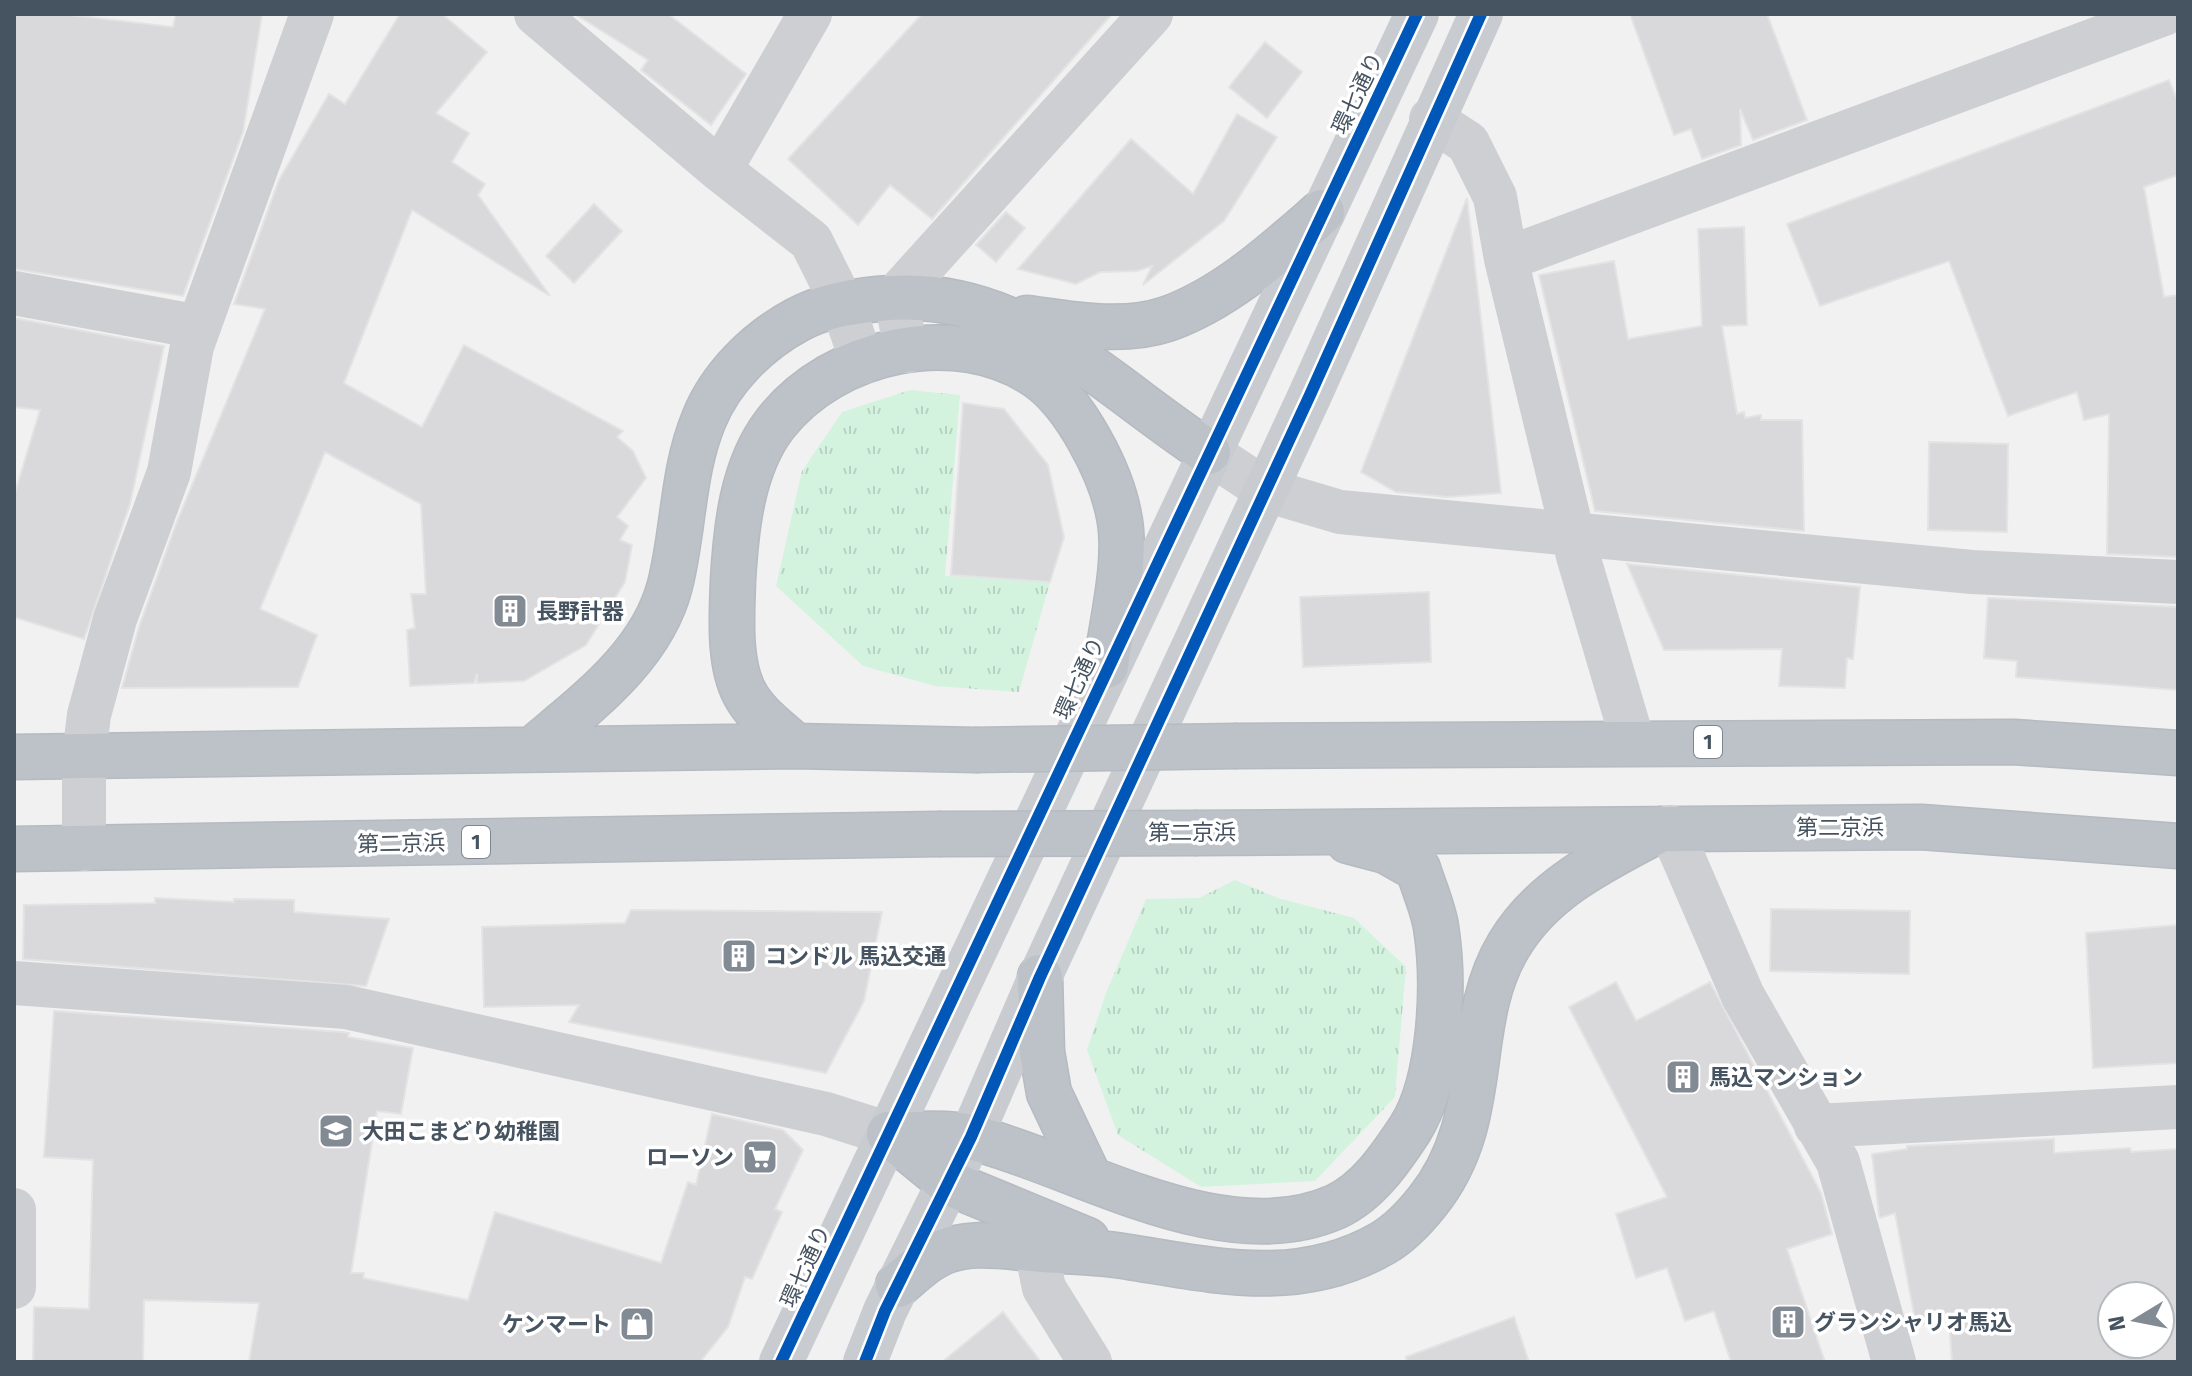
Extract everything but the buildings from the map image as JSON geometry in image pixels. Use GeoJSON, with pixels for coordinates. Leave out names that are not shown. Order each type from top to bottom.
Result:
{"type":"FeatureCollection","features":[{"type":"Feature","properties":{"kind":"highway"},"geometry":{"type":"LineString","coordinates":[[533,749],[598,693],[656,623],[670,585],[692,455],[712,399],[748,357],[787,325],[822,308],[842,303],[933,296],[1004,315],[1078,326],[1115,326],[1164,320],[1219,294],[1270,258],[1322,212]]}},
{"type":"Feature","properties":{"kind":"highway"},"geometry":{"type":"LineString","coordinates":[[1004,315],[1081,358],[1208,452]]}},
{"type":"Feature","properties":{"kind":"highway"},"geometry":{"type":"LineString","coordinates":[[795,746],[762,716],[744,693],[735,662],[736,529],[749,479],[774,426],[823,379],[862,362],[907,351],[946,347],[1018,366],[1039,378],[1059,397],[1088,436],[1114,492],[1120,519],[1121,551],[1106,666]]}},
{"type":"Feature","properties":{"kind":"highway","name":"1"},"geometry":{"type":"LineString","coordinates":[[14,757],[795,746],[975,750],[1633,742],[2014,742],[2178,753]]}},
{"type":"Feature","properties":{"kind":"highway","name":"第二京浜"},"geometry":{"type":"LineString","coordinates":[[14,849],[938,834],[1316,834],[1921,827],[2178,846]]}},
{"type":"Feature","properties":{"kind":"highway"},"geometry":{"type":"LineString","coordinates":[[898,1285],[937,1255],[984,1244],[1126,1256],[1210,1272],[1259,1275],[1347,1260],[1385,1242],[1415,1217],[1441,1185],[1458,1153],[1472,1101],[1491,986],[1508,946],[1533,914],[1571,877],[1665,828]]}},
{"type":"Feature","properties":{"kind":"highway"},"geometry":{"type":"LineString","coordinates":[[889,1134],[971,1137],[1129,1195],[1219,1217],[1272,1220],[1307,1216],[1338,1206],[1374,1177],[1417,1117],[1439,1029],[1436,927],[1418,869],[1386,851],[1316,834]]}},
{"type":"Feature","properties":{"kind":"highway"},"geometry":{"type":"LineString","coordinates":[[1040,977],[1039,1016],[1049,1093],[1090,1179]]}},
{"type":"Feature","properties":{"kind":"highway"},"geometry":{"type":"LineString","coordinates":[[889,1134],[949,1183],[1126,1256]]}},
{"type":"Feature","properties":{"kind":"main road","name":"環七通り"},"geometry":{"type":"LineString","coordinates":[[781,1362],[1106,666],[1417,14]]}},
{"type":"Feature","properties":{"kind":"main road"},"geometry":{"type":"LineString","coordinates":[[865,1362],[898,1285],[971,1137],[1040,977],[1266,490],[1481,14]]}},
{"type":"Feature","properties":{"kind":"street"},"geometry":{"type":"LineString","coordinates":[[84,849],[84,755],[89,715],[115,619],[169,472],[192,346],[312,14]]}},
{"type":"Feature","properties":{"kind":"street"},"geometry":{"type":"LineString","coordinates":[[536,14],[720,170],[811,241],[842,303],[862,362]]}},
{"type":"Feature","properties":{"kind":"street"},"geometry":{"type":"LineString","coordinates":[[720,170],[810,14]]}},
{"type":"Feature","properties":{"kind":"street"},"geometry":{"type":"LineString","coordinates":[[907,351],[895,297],[1151,14]]}},
{"type":"Feature","properties":{"kind":"street"},"geometry":{"type":"LineString","coordinates":[[1506,259],[2164,14]]}},
{"type":"Feature","properties":{"kind":"street"},"geometry":{"type":"LineString","coordinates":[[1431,119],[1468,143],[1495,197],[1506,259],[1573,533],[1633,742]]}},
{"type":"Feature","properties":{"kind":"street"},"geometry":{"type":"LineString","coordinates":[[14,293],[199,327]]}},
{"type":"Feature","properties":{"kind":"street"},"geometry":{"type":"LineString","coordinates":[[1208,452],[1266,490],[1340,512],[1972,572],[2178,582]]}},
{"type":"Feature","properties":{"kind":"street"},"geometry":{"type":"LineString","coordinates":[[1665,828],[1743,996],[1838,1162],[1894,1362]]}},
{"type":"Feature","properties":{"kind":"street"},"geometry":{"type":"LineString","coordinates":[[14,983],[346,1007],[826,1114],[889,1134]]}},
{"type":"Feature","properties":{"kind":"street"},"geometry":{"type":"LineString","coordinates":[[1816,1126],[2178,1107]]}},
{"type":"Feature","properties":{"kind":"street"},"geometry":{"type":"LineString","coordinates":[[14,1210],[14,1287]]}},
{"type":"Feature","properties":{"kind":"street"},"geometry":{"type":"LineString","coordinates":[[1036,1249],[1044,1288],[1090,1362]]}},
{"type":"Feature","properties":{"kind":"green space"},"geometry":{"type":"Polygon","coordinates":[[[910,390],[960,395],[945,576],[1050,582],[1019,692],[935,686],[863,666],[776,586],[802,471],[842,412],[910,390]]]}},
{"type":"Feature","properties":{"kind":"green space"},"geometry":{"type":"Polygon","coordinates":[[[1235,880],[1278,898],[1354,918],[1406,967],[1395,1097],[1315,1181],[1201,1187],[1118,1135],[1087,1050],[1106,993],[1146,899],[1199,898],[1235,880]]]}},
{"type":"Feature","properties":{"kind":"cycle path"},"geometry":{"type":"LineString","coordinates":[[781,1362],[1417,14]]}},
{"type":"Feature","properties":{"kind":"cycle path"},"geometry":{"type":"LineString","coordinates":[[865,1362],[885,1311],[971,1137],[1040,977],[1310,395],[1481,14]]}},
{"type":"Feature","properties":{"kind":"place","name":"長野計器"},"geometry":{"type":"Point","coordinates":[510,611]}},
{"type":"Feature","properties":{"kind":"place","name":"コンドル 馬込交通"},"geometry":{"type":"Point","coordinates":[739,956]}},
{"type":"Feature","properties":{"kind":"place","name":"馬込マンション"},"geometry":{"type":"Point","coordinates":[1683,1077]}},
{"type":"Feature","properties":{"kind":"place","name":"大田こまどり幼稚園"},"geometry":{"type":"Point","coordinates":[336,1131]}},
{"type":"Feature","properties":{"kind":"place","name":"ローソン"},"geometry":{"type":"Point","coordinates":[760,1157]}},
{"type":"Feature","properties":{"kind":"place","name":"グランシャリオ馬込"},"geometry":{"type":"Point","coordinates":[1788,1322]}},
{"type":"Feature","properties":{"kind":"place","name":"ケンマート"},"geometry":{"type":"Point","coordinates":[637,1324]}}]}
